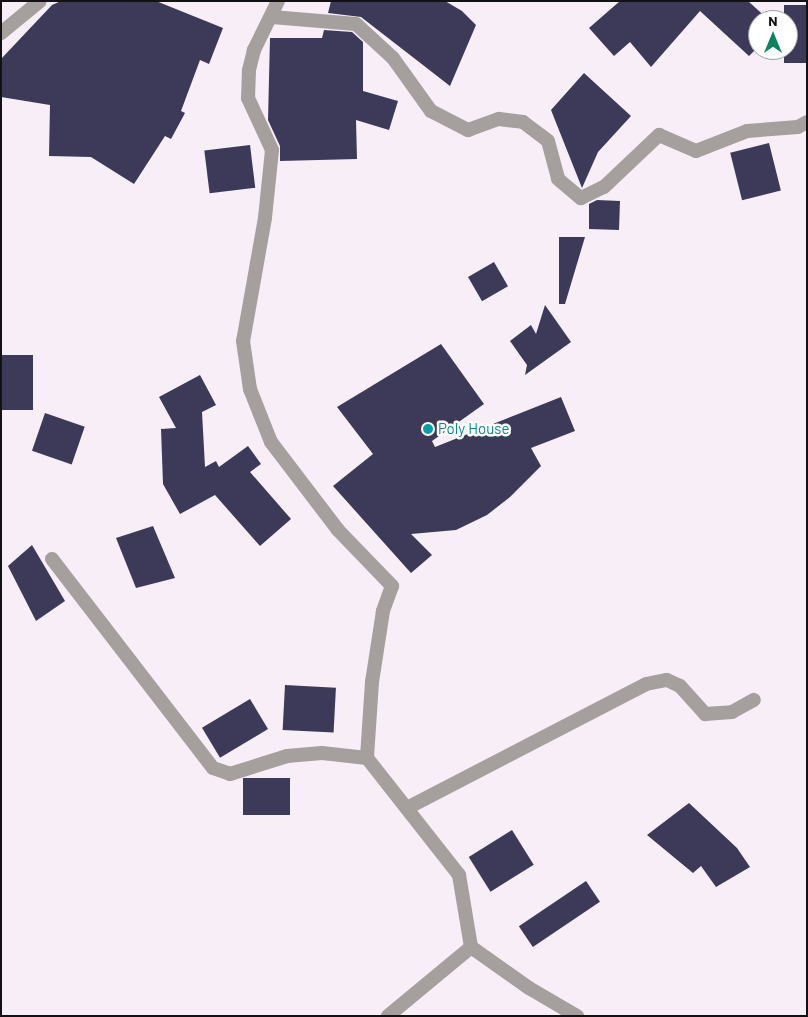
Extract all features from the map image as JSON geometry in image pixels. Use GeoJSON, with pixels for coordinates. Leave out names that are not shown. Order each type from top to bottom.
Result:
{"type":"FeatureCollection","features":[{"type":"Feature","properties":{"kind":"street"},"geometry":{"type":"LineString","coordinates":[[1,33],[40,1]]}},
{"type":"Feature","properties":{"kind":"street"},"geometry":{"type":"LineString","coordinates":[[278,1],[272,17],[254,50],[249,70],[248,98],[272,150],[264,227],[243,341],[250,389],[270,442],[338,530],[392,586],[383,611],[372,682],[367,758],[459,875],[471,947],[529,988],[577,1016]]}},
{"type":"Feature","properties":{"kind":"street"},"geometry":{"type":"LineString","coordinates":[[272,17],[356,24],[393,58],[431,111],[468,130],[499,119],[524,122],[548,140],[558,179],[581,198],[604,187],[659,135],[696,152],[747,130],[798,127],[807,122]]}},
{"type":"Feature","properties":{"kind":"street"},"geometry":{"type":"LineString","coordinates":[[52,560],[214,768],[230,774],[287,756],[322,752],[367,758]]}},
{"type":"Feature","properties":{"kind":"street"},"geometry":{"type":"LineString","coordinates":[[407,808],[646,684],[667,680],[680,686],[705,714],[732,712],[754,700]]}},
{"type":"Feature","properties":{"kind":"street"},"geometry":{"type":"LineString","coordinates":[[388,1016],[471,947]]}},
{"type":"Feature","properties":{"kind":"building"},"geometry":{"type":"Polygon","coordinates":[[[61,1],[156,1],[223,28],[209,64],[200,60],[181,111],[185,113],[171,139],[165,136],[134,184],[91,157],[49,156],[50,105],[1,97],[1,59],[52,5],[61,1]]]}},
{"type":"Feature","properties":{"kind":"building"},"geometry":{"type":"Polygon","coordinates":[[[331,1],[445,1],[462,11],[476,25],[450,86],[361,17],[328,13],[331,1]]]}},
{"type":"Feature","properties":{"kind":"building"},"geometry":{"type":"Polygon","coordinates":[[[620,1],[748,1],[758,10],[748,10],[748,55],[700,11],[651,67],[630,42],[614,56],[589,28],[620,1]]]}},
{"type":"Feature","properties":{"kind":"building"},"geometry":{"type":"Polygon","coordinates":[[[784,5],[807,5],[807,63],[784,63],[784,60],[798,60],[798,10],[784,10],[784,5]]]}},
{"type":"Feature","properties":{"kind":"building"},"geometry":{"type":"Polygon","coordinates":[[[324,30],[352,32],[363,42],[363,91],[398,101],[389,130],[356,120],[357,159],[280,161],[280,146],[268,120],[270,38],[322,38],[324,30]]]}},
{"type":"Feature","properties":{"kind":"building"},"geometry":{"type":"Polygon","coordinates":[[[584,73],[631,116],[598,152],[582,188],[551,110],[584,73]]]}},
{"type":"Feature","properties":{"kind":"building"},"geometry":{"type":"Polygon","coordinates":[[[769,143],[781,191],[742,200],[730,153],[769,143]]]}},
{"type":"Feature","properties":{"kind":"building"},"geometry":{"type":"Polygon","coordinates":[[[250,145],[255,188],[210,193],[204,151],[250,145]]]}},
{"type":"Feature","properties":{"kind":"building"},"geometry":{"type":"Polygon","coordinates":[[[597,200],[620,201],[619,230],[589,229],[589,204],[597,200]]]}},
{"type":"Feature","properties":{"kind":"building"},"geometry":{"type":"Polygon","coordinates":[[[559,237],[585,237],[565,304],[559,304],[559,237]]]}},
{"type":"Feature","properties":{"kind":"building"},"geometry":{"type":"Polygon","coordinates":[[[494,262],[508,286],[482,301],[468,277],[494,262]]]}},
{"type":"Feature","properties":{"kind":"building"},"geometry":{"type":"Polygon","coordinates":[[[545,305],[571,342],[525,375],[527,365],[510,341],[531,325],[536,334],[545,305]]]}},
{"type":"Feature","properties":{"kind":"building","name":"Poly House"},"geometry":{"type":"Polygon","coordinates":[[[441,344],[484,404],[432,441],[435,447],[561,397],[575,431],[531,448],[541,466],[510,497],[487,515],[456,530],[411,534],[432,555],[411,573],[333,486],[373,454],[337,407],[441,344]]]}},
{"type":"Feature","properties":{"kind":"building"},"geometry":{"type":"Polygon","coordinates":[[[1,355],[33,355],[33,410],[1,410],[1,355]]]}},
{"type":"Feature","properties":{"kind":"building"},"geometry":{"type":"Polygon","coordinates":[[[200,375],[216,405],[202,412],[205,467],[216,461],[219,467],[248,446],[261,464],[250,472],[291,519],[260,546],[215,495],[180,514],[163,484],[161,429],[176,428],[159,397],[200,375]]]}},
{"type":"Feature","properties":{"kind":"building"},"geometry":{"type":"Polygon","coordinates":[[[45,413],[85,427],[72,464],[32,451],[45,413]]]}},
{"type":"Feature","properties":{"kind":"building"},"geometry":{"type":"Polygon","coordinates":[[[153,526],[175,578],[136,588],[116,538],[153,526]]]}},
{"type":"Feature","properties":{"kind":"building"},"geometry":{"type":"Polygon","coordinates":[[[32,545],[65,601],[36,621],[8,566],[32,545]]]}},
{"type":"Feature","properties":{"kind":"building"},"geometry":{"type":"Polygon","coordinates":[[[285,685],[336,688],[334,733],[283,730],[285,685]]]}},
{"type":"Feature","properties":{"kind":"building"},"geometry":{"type":"Polygon","coordinates":[[[250,699],[268,729],[220,758],[202,728],[250,699]]]}},
{"type":"Feature","properties":{"kind":"building"},"geometry":{"type":"Polygon","coordinates":[[[243,778],[290,778],[290,815],[243,815],[243,778]]]}},
{"type":"Feature","properties":{"kind":"building"},"geometry":{"type":"Polygon","coordinates":[[[689,803],[737,848],[750,867],[716,887],[701,866],[693,873],[647,835],[689,803]]]}},
{"type":"Feature","properties":{"kind":"building"},"geometry":{"type":"Polygon","coordinates":[[[512,830],[534,865],[490,892],[469,857],[512,830]]]}},
{"type":"Feature","properties":{"kind":"building"},"geometry":{"type":"Polygon","coordinates":[[[586,881],[600,902],[533,947],[519,926],[586,881]]]}},
{"type":"Feature","properties":{"kind":"place","name":"Poly House"},"geometry":{"type":"Point","coordinates":[428,429]}}]}
